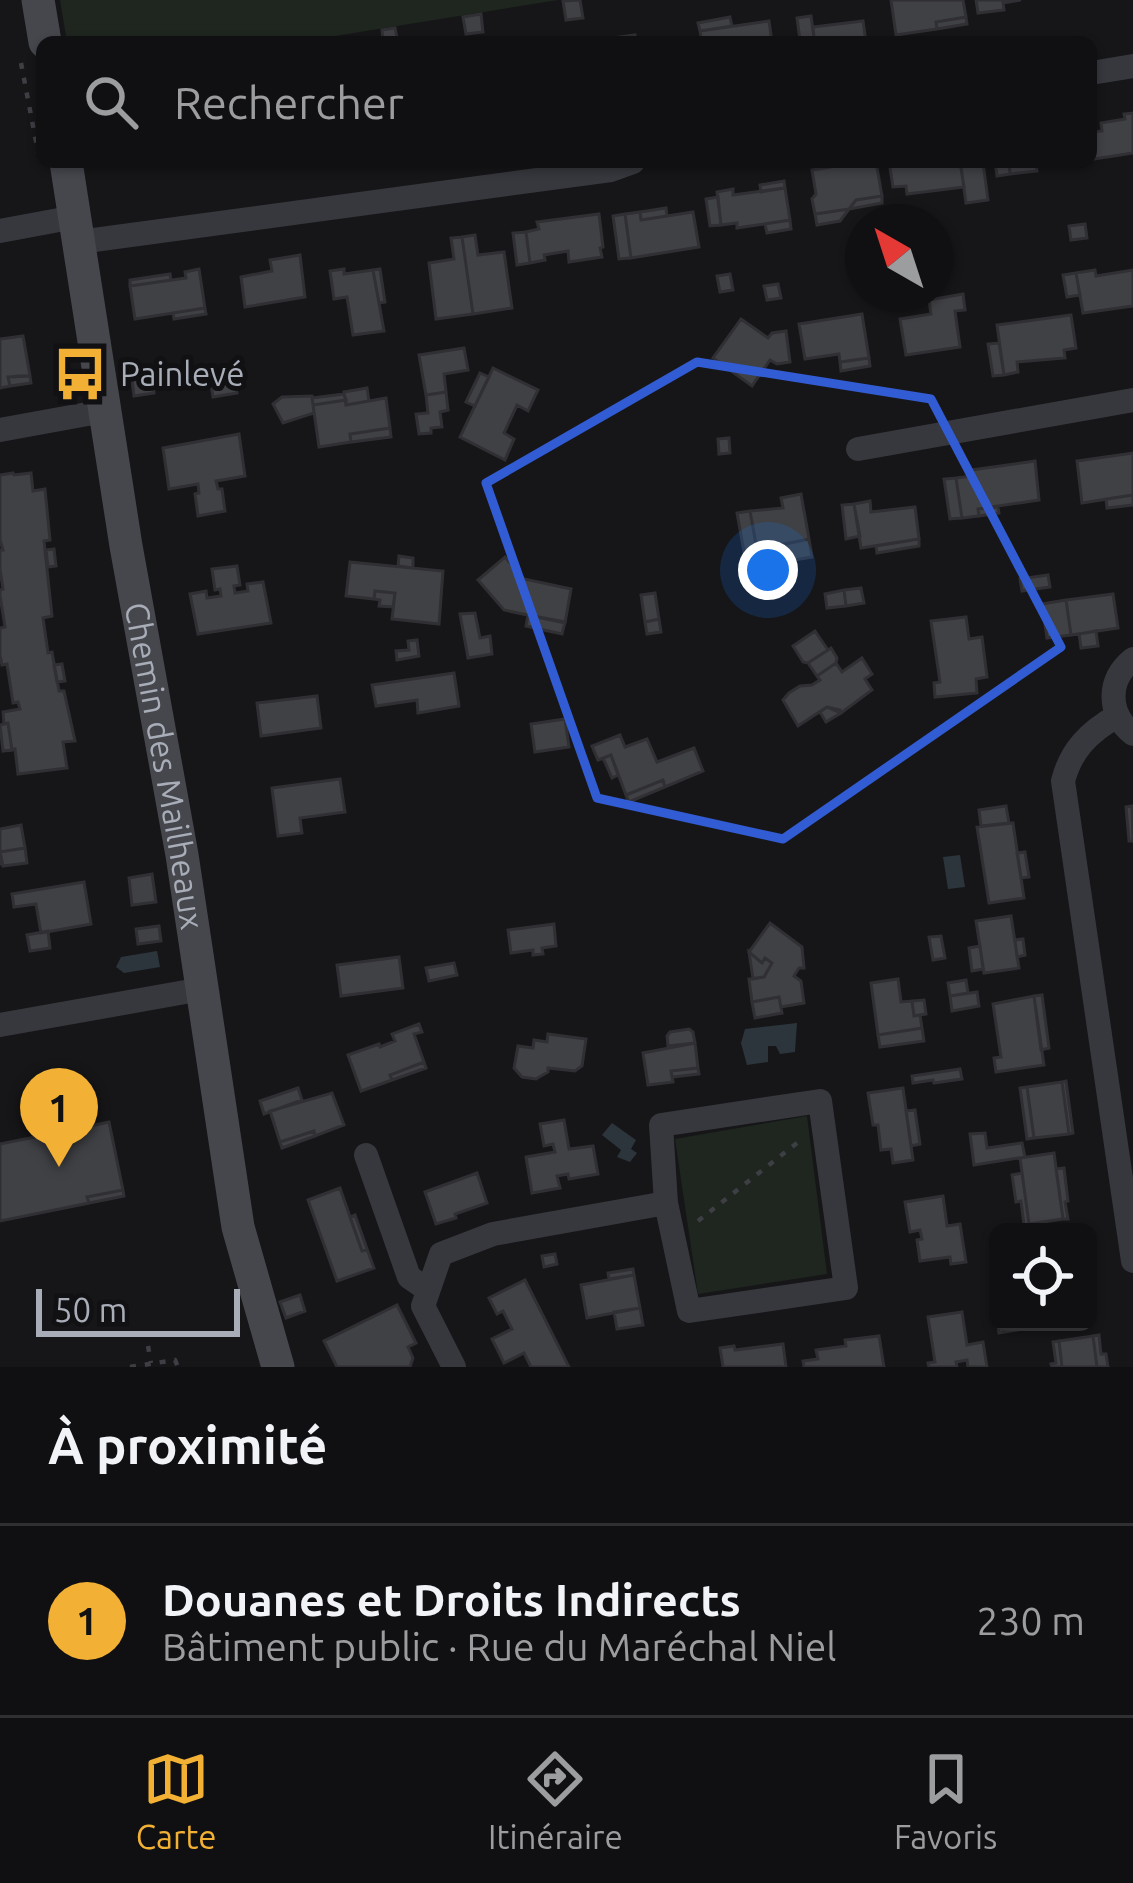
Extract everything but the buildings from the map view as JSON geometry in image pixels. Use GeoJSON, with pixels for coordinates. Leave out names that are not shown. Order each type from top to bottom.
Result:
{"type":"FeatureCollection","features":[{"type":"Feature","properties":{"kind":"street"},"geometry":{"type":"LineString","coordinates":[[38,0],[44,36]]}},
{"type":"Feature","properties":{"kind":"street"},"geometry":{"type":"LineString","coordinates":[[1097,72],[1133,66]]}},
{"type":"Feature","properties":{"kind":"street","name":"Chemin des Mailheaux"},"geometry":{"type":"LineString","coordinates":[[67,168],[104,411],[182,855],[238,1227],[278,1367]]}},
{"type":"Feature","properties":{"kind":"street"},"geometry":{"type":"LineString","coordinates":[[0,231],[77,230],[617,168]]}},
{"type":"Feature","properties":{"kind":"street"},"geometry":{"type":"LineString","coordinates":[[858,449],[1133,400]]}},
{"type":"Feature","properties":{"kind":"street"},"geometry":{"type":"LineString","coordinates":[[0,430],[104,411]]}},
{"type":"Feature","properties":{"kind":"street"},"geometry":{"type":"LineString","coordinates":[[1133,659],[1113,688],[1113,702],[1125,725],[1092,730],[1068,763],[1063,781],[1133,1261]]}},
{"type":"Feature","properties":{"kind":"street"},"geometry":{"type":"LineString","coordinates":[[0,1025],[202,989]]}},
{"type":"Feature","properties":{"kind":"street"},"geometry":{"type":"LineString","coordinates":[[820,1101],[846,1288],[689,1311],[666,1203],[661,1125],[820,1101]]}},
{"type":"Feature","properties":{"kind":"street"},"geometry":{"type":"LineString","coordinates":[[366,1155],[409,1277],[428,1290]]}},
{"type":"Feature","properties":{"kind":"street"},"geometry":{"type":"LineString","coordinates":[[454,1367],[423,1306],[441,1254],[493,1234],[666,1203]]}},
{"type":"Feature","properties":{"kind":"path"},"geometry":{"type":"LineString","coordinates":[[675,1240],[822,1124]]}},
{"type":"Feature","properties":{"kind":"path"},"geometry":{"type":"LineString","coordinates":[[148,1346],[151,1363]]}},
{"type":"Feature","properties":{"kind":"path"},"geometry":{"type":"LineString","coordinates":[[130,1367],[175,1360],[178,1367]]}},
{"type":"Feature","properties":{"kind":"highlighted area"},"geometry":{"type":"Polygon","coordinates":[[[697,362],[931,399],[1061,647],[783,839],[597,798],[486,483],[697,362]]]}},
{"type":"Feature","properties":{"kind":"shaded area"},"geometry":{"type":"Polygon","coordinates":[[[60,0],[558,0],[335,36],[66,36],[60,0]]]}},
{"type":"Feature","properties":{"kind":"shaded area"},"geometry":{"type":"Polygon","coordinates":[[[960,855],[965,887],[948,889],[943,857],[960,855]]]}},
{"type":"Feature","properties":{"kind":"shaded area"},"geometry":{"type":"Polygon","coordinates":[[[157,951],[160,967],[124,973],[116,967],[121,957],[157,951]]]}},
{"type":"Feature","properties":{"kind":"shaded area"},"geometry":{"type":"Polygon","coordinates":[[[797,1023],[795,1052],[780,1054],[776,1046],[768,1046],[768,1062],[747,1065],[741,1043],[745,1029],[797,1023]]]}},
{"type":"Feature","properties":{"kind":"shaded area"},"geometry":{"type":"Polygon","coordinates":[[[807,1116],[827,1274],[698,1294],[675,1139],[807,1116]]]}},
{"type":"Feature","properties":{"kind":"shaded area"},"geometry":{"type":"Polygon","coordinates":[[[612,1123],[636,1140],[631,1149],[637,1153],[630,1162],[617,1157],[621,1150],[602,1135],[612,1123]]]}},
{"type":"Feature","properties":{"kind":"place","name":"Painlevé"},"geometry":{"type":"Point","coordinates":[80,374]}},
{"type":"Feature","properties":{"kind":"place","name":"Douanes et Droits Indirects"},"geometry":{"type":"Point","coordinates":[59,1167]}}]}
